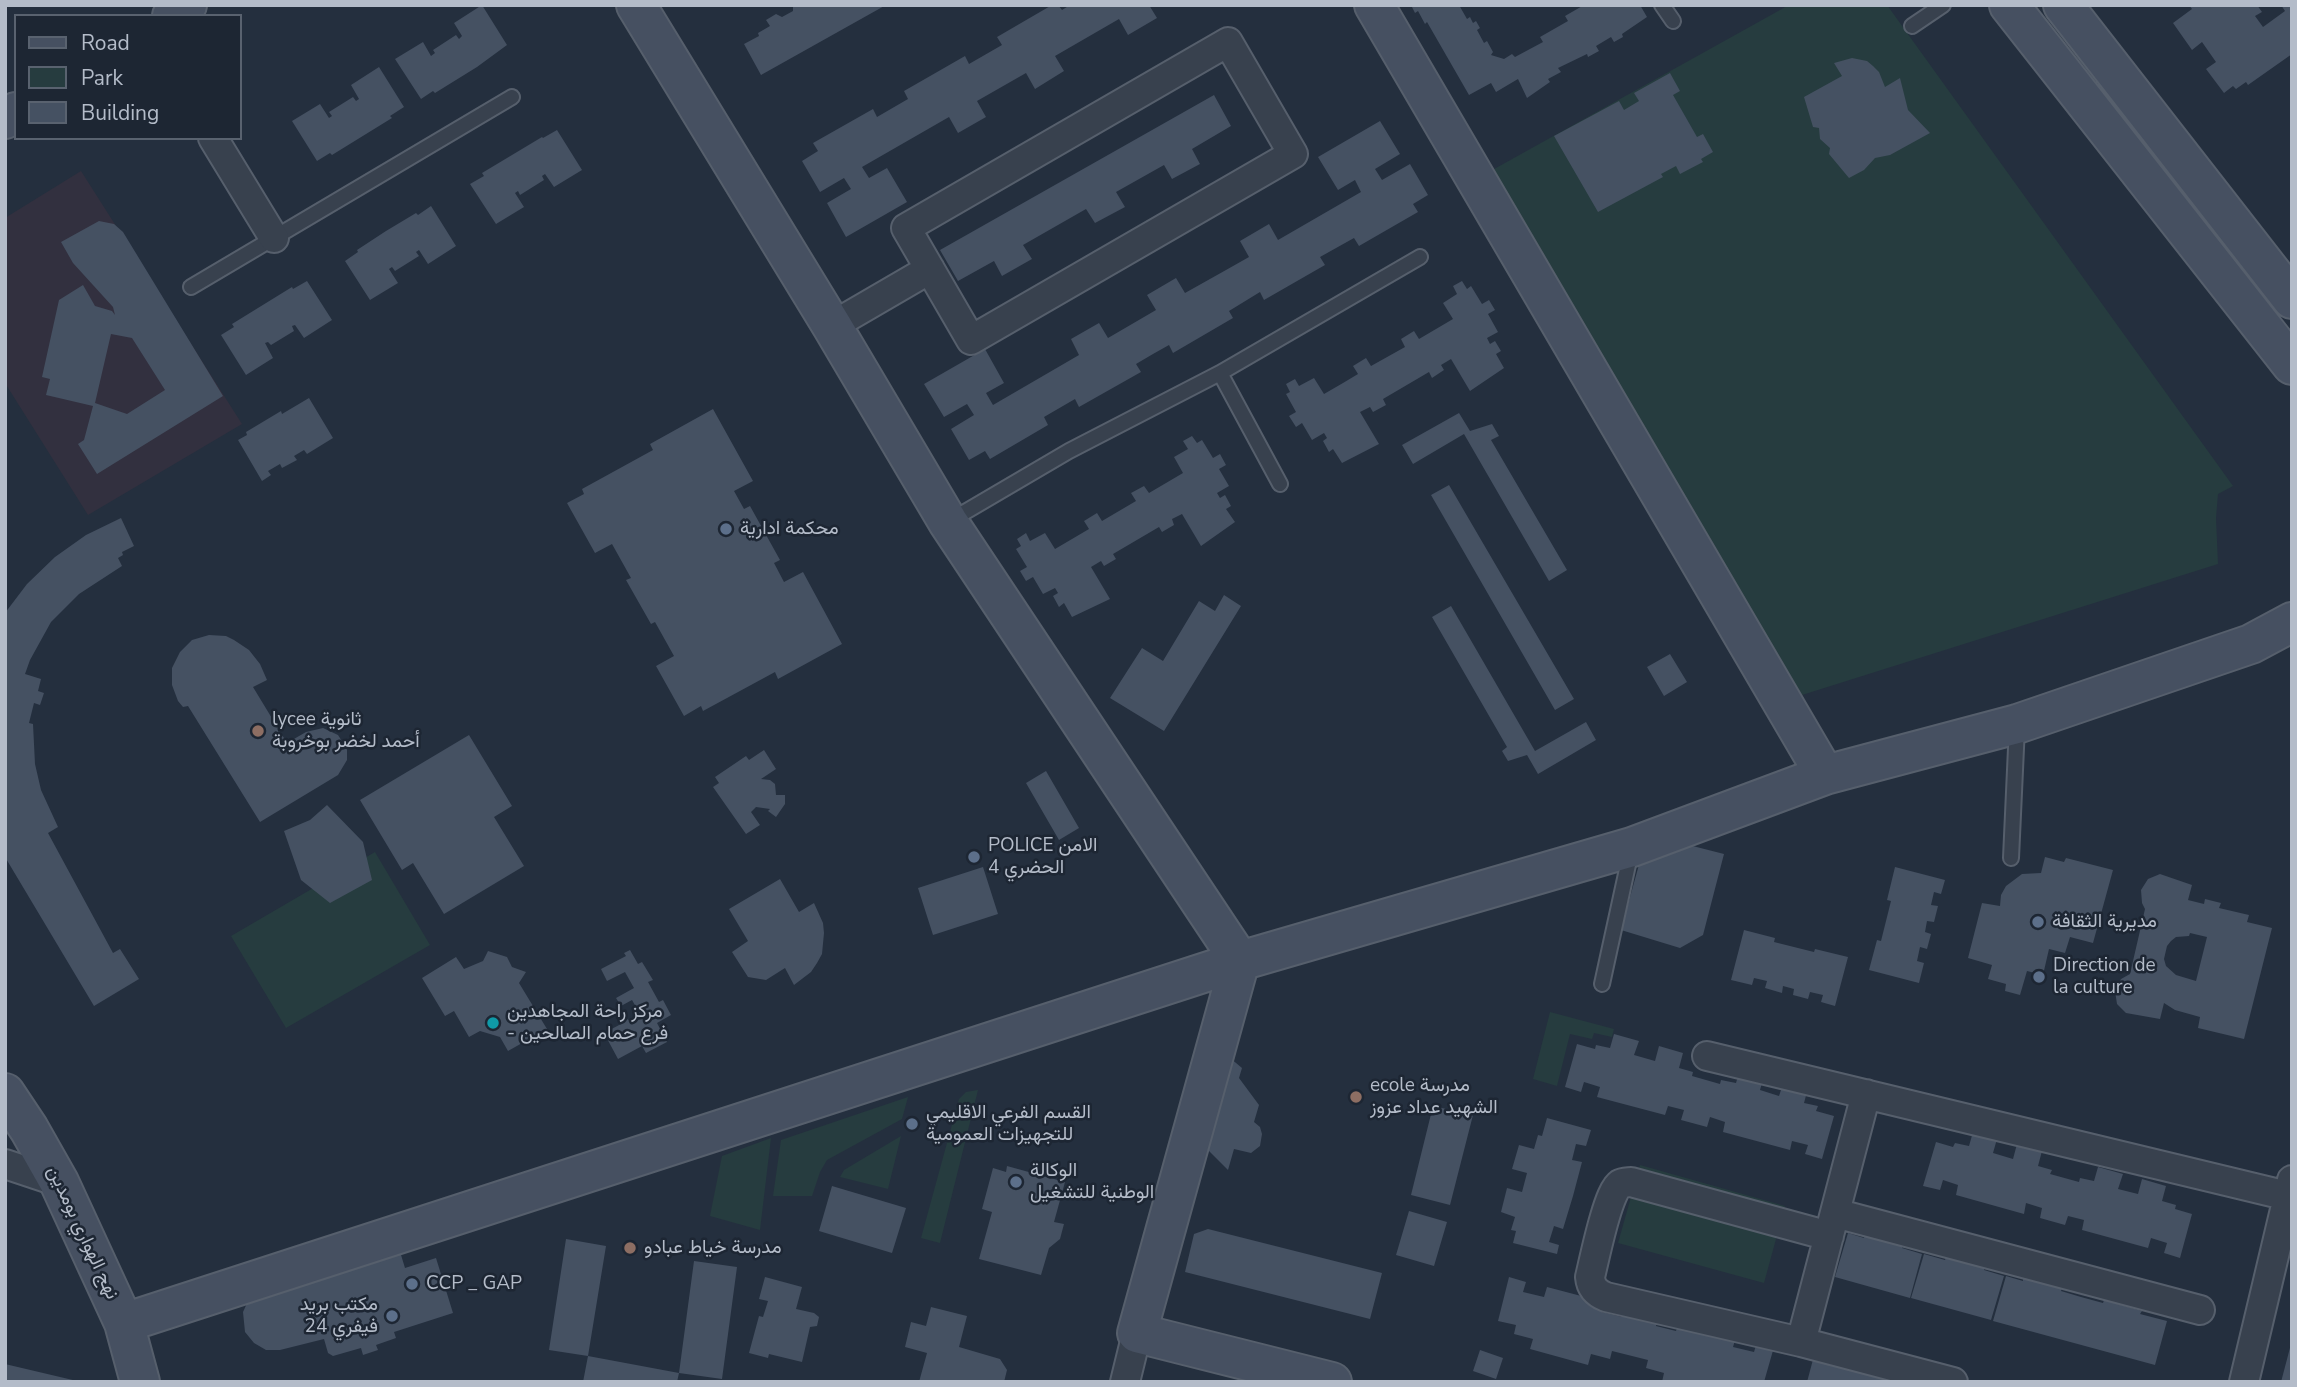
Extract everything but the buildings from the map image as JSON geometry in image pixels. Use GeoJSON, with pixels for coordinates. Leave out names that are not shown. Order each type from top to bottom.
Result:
{"type":"FeatureCollection","features":[{"type":"Feature","properties":{"kind":"main road"},"geometry":{"type":"LineString","coordinates":[[636,5],[948,522],[1240,961],[1137,1333],[1332,1382]]}},
{"type":"Feature","properties":{"kind":"main road"},"geometry":{"type":"LineString","coordinates":[[1374,5],[1825,775]]}},
{"type":"Feature","properties":{"kind":"main road"},"geometry":{"type":"LineString","coordinates":[[2009,5],[2292,365]]}},
{"type":"Feature","properties":{"kind":"main road"},"geometry":{"type":"LineString","coordinates":[[2063,5],[2292,299]]}},
{"type":"Feature","properties":{"kind":"main road"},"geometry":{"type":"LineString","coordinates":[[2251,644],[2292,622]]}},
{"type":"Feature","properties":{"kind":"main road"},"geometry":{"type":"LineString","coordinates":[[124,1323],[1240,961],[1632,846],[1825,775],[2017,724],[2251,644],[2292,637]]}},
{"type":"Feature","properties":{"kind":"main road","name":"نهج الهواري بومدين"},"geometry":{"type":"LineString","coordinates":[[5,1093],[30,1129],[60,1182],[124,1323],[140,1382]]}},
{"type":"Feature","properties":{"kind":"street"},"geometry":{"type":"LineString","coordinates":[[1228,42],[1293,154],[971,340],[930,270],[906,228],[1228,42]]}},
{"type":"Feature","properties":{"kind":"street"},"geometry":{"type":"LineString","coordinates":[[214,140],[274,239]]}},
{"type":"Feature","properties":{"kind":"street"},"geometry":{"type":"LineString","coordinates":[[832,326],[930,270]]}},
{"type":"Feature","properties":{"kind":"street"},"geometry":{"type":"LineString","coordinates":[[1707,1056],[2290,1188],[2244,1382]]}},
{"type":"Feature","properties":{"kind":"street"},"geometry":{"type":"LineString","coordinates":[[1801,1342],[1866,1094]]}},
{"type":"Feature","properties":{"kind":"street"},"geometry":{"type":"LineString","coordinates":[[5,1164],[60,1182]]}},
{"type":"Feature","properties":{"kind":"street"},"geometry":{"type":"LineString","coordinates":[[1954,1382],[1801,1342],[1598,1294],[1591,1286],[1590,1277],[1613,1192],[1620,1184],[1631,1182],[1832,1225],[2200,1310]]}},
{"type":"Feature","properties":{"kind":"street"},"geometry":{"type":"LineString","coordinates":[[1125,1382],[1137,1333]]}},
{"type":"Feature","properties":{"kind":"lane"},"geometry":{"type":"LineString","coordinates":[[1662,5],[1673,22]]}},
{"type":"Feature","properties":{"kind":"lane"},"geometry":{"type":"LineString","coordinates":[[1912,26],[1943,5]]}},
{"type":"Feature","properties":{"kind":"lane"},"geometry":{"type":"LineString","coordinates":[[191,287],[512,97]]}},
{"type":"Feature","properties":{"kind":"lane"},"geometry":{"type":"LineString","coordinates":[[948,522],[1069,451],[1220,373],[1420,257]]}},
{"type":"Feature","properties":{"kind":"lane"},"geometry":{"type":"LineString","coordinates":[[1220,373],[1280,484]]}},
{"type":"Feature","properties":{"kind":"lane"},"geometry":{"type":"LineString","coordinates":[[2011,858],[2017,724]]}},
{"type":"Feature","properties":{"kind":"lane"},"geometry":{"type":"LineString","coordinates":[[1602,984],[1632,846]]}},
{"type":"Feature","properties":{"kind":"shaded area"},"geometry":{"type":"Polygon","coordinates":[[[81,171],[242,424],[88,515],[5,383],[5,218],[81,171]]]}},
{"type":"Feature","properties":{"kind":"green space"},"geometry":{"type":"Polygon","coordinates":[[[1789,5],[1887,5],[2233,486],[2218,494],[2218,564],[1802,695],[1487,173],[1789,5]]]}},
{"type":"Feature","properties":{"kind":"green space"},"geometry":{"type":"Polygon","coordinates":[[[375,852],[430,945],[286,1028],[231,936],[375,852]]]}},
{"type":"Feature","properties":{"kind":"green space"},"geometry":{"type":"Polygon","coordinates":[[[1550,1012],[1614,1029],[1612,1037],[1594,1033],[1592,1039],[1570,1034],[1557,1086],[1533,1079],[1550,1012]]]}},
{"type":"Feature","properties":{"kind":"green space"},"geometry":{"type":"Polygon","coordinates":[[[978,1090],[940,1243],[921,1238],[959,1099],[966,1092],[978,1090]]]}},
{"type":"Feature","properties":{"kind":"green space"},"geometry":{"type":"Polygon","coordinates":[[[908,1097],[902,1119],[827,1160],[812,1196],[773,1196],[781,1140],[908,1097]]]}},
{"type":"Feature","properties":{"kind":"green space"},"geometry":{"type":"Polygon","coordinates":[[[901,1136],[888,1189],[840,1177],[844,1170],[901,1136]]]}},
{"type":"Feature","properties":{"kind":"green space"},"geometry":{"type":"Polygon","coordinates":[[[771,1138],[760,1230],[710,1216],[722,1156],[771,1138]]]}},
{"type":"Feature","properties":{"kind":"green space"},"geometry":{"type":"Polygon","coordinates":[[[1640,1165],[1785,1206],[1764,1283],[1618,1243],[1640,1165]]]}},
{"type":"Feature","properties":{"kind":"place","name":"محكمة ادارية"},"geometry":{"type":"Point","coordinates":[726,529]}},
{"type":"Feature","properties":{"kind":"place","name":"lycee ثانوية أحمد لخضر بوخروبة"},"geometry":{"type":"Point","coordinates":[258,731]}},
{"type":"Feature","properties":{"kind":"place","name":"POLICE الامن الحضري 4"},"geometry":{"type":"Point","coordinates":[974,857]}},
{"type":"Feature","properties":{"kind":"place","name":"مديرية الثقافة"},"geometry":{"type":"Point","coordinates":[2038,922]}},
{"type":"Feature","properties":{"kind":"place","name":"Direction de la culture"},"geometry":{"type":"Point","coordinates":[2039,977]}},
{"type":"Feature","properties":{"kind":"place","name":"مركز راحة المجاهدين - فرع حمام الصالحين"},"geometry":{"type":"Point","coordinates":[493,1023]}},
{"type":"Feature","properties":{"kind":"place","name":"ecole مدرسة الشهيد عداد عزوز"},"geometry":{"type":"Point","coordinates":[1356,1097]}},
{"type":"Feature","properties":{"kind":"place","name":"القسم الفرعي الاقليمي للتجهيزات العمومية"},"geometry":{"type":"Point","coordinates":[912,1124]}},
{"type":"Feature","properties":{"kind":"place","name":"الوكالة الوطنية للتشغيل"},"geometry":{"type":"Point","coordinates":[1016,1182]}},
{"type":"Feature","properties":{"kind":"place","name":"مدرسة خياط عبادو"},"geometry":{"type":"Point","coordinates":[630,1248]}},
{"type":"Feature","properties":{"kind":"place","name":"CCP _ GAP"},"geometry":{"type":"Point","coordinates":[412,1284]}},
{"type":"Feature","properties":{"kind":"place","name":"مكتب بريد 24 فيفري"},"geometry":{"type":"Point","coordinates":[392,1316]}}]}
